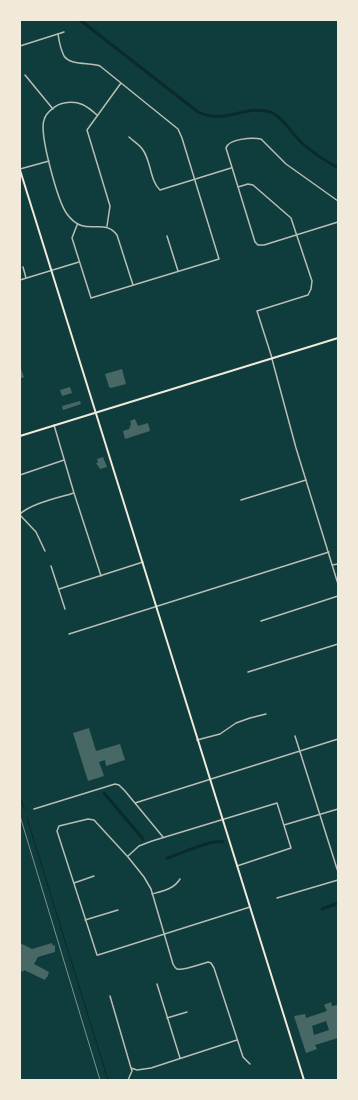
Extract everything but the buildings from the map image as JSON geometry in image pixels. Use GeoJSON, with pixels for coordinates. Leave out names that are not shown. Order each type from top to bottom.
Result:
{"type":"FeatureCollection","features":[{"type":"Feature","properties":{"kind":"main road"},"geometry":{"type":"LineString","coordinates":[[20,170],[304,1080]]}},
{"type":"Feature","properties":{"kind":"main road"},"geometry":{"type":"LineString","coordinates":[[20,436],[338,338]]}},
{"type":"Feature","properties":{"kind":"street"},"geometry":{"type":"LineString","coordinates":[[20,46],[64,32]]}},
{"type":"Feature","properties":{"kind":"street"},"geometry":{"type":"LineString","coordinates":[[58,34],[64,56],[68,60],[100,66],[178,129],[219,259],[91,298],[72,238],[77,225]]}},
{"type":"Feature","properties":{"kind":"street"},"geometry":{"type":"LineString","coordinates":[[25,75],[53,109]]}},
{"type":"Feature","properties":{"kind":"street"},"geometry":{"type":"LineString","coordinates":[[107,226],[110,206],[87,130],[121,83]]}},
{"type":"Feature","properties":{"kind":"street"},"geometry":{"type":"LineString","coordinates":[[97,115],[88,107],[73,101],[60,104],[44,119],[43,129],[45,148],[62,206],[67,215],[77,225],[92,227],[107,226],[113,229],[117,235],[133,285]]}},
{"type":"Feature","properties":{"kind":"street"},"geometry":{"type":"LineString","coordinates":[[129,137],[142,148],[148,160],[156,187],[160,190],[232,168]]}},
{"type":"Feature","properties":{"kind":"street"},"geometry":{"type":"LineString","coordinates":[[338,201],[286,164],[261,139],[256,138],[231,142],[227,145],[226,148],[232,168],[255,242],[258,245],[264,245],[338,222]]}},
{"type":"Feature","properties":{"kind":"street"},"geometry":{"type":"LineString","coordinates":[[20,170],[49,161]]}},
{"type":"Feature","properties":{"kind":"street"},"geometry":{"type":"LineString","coordinates":[[238,187],[248,184],[253,185],[288,214],[297,234],[312,282],[308,295],[257,311],[338,584]]}},
{"type":"Feature","properties":{"kind":"street"},"geometry":{"type":"LineString","coordinates":[[167,236],[178,271]]}},
{"type":"Feature","properties":{"kind":"street"},"geometry":{"type":"LineString","coordinates":[[20,280],[80,262]]}},
{"type":"Feature","properties":{"kind":"street"},"geometry":{"type":"LineString","coordinates":[[23,267],[26,278]]}},
{"type":"Feature","properties":{"kind":"street"},"geometry":{"type":"LineString","coordinates":[[54,425],[101,576]]}},
{"type":"Feature","properties":{"kind":"street"},"geometry":{"type":"LineString","coordinates":[[20,475],[64,460]]}},
{"type":"Feature","properties":{"kind":"street"},"geometry":{"type":"LineString","coordinates":[[241,500],[306,480]]}},
{"type":"Feature","properties":{"kind":"street"},"geometry":{"type":"LineString","coordinates":[[45,551],[36,532],[20,514],[24,510],[36,505],[74,493]]}},
{"type":"Feature","properties":{"kind":"street"},"geometry":{"type":"LineString","coordinates":[[69,634],[329,552]]}},
{"type":"Feature","properties":{"kind":"street"},"geometry":{"type":"LineString","coordinates":[[59,589],[142,562]]}},
{"type":"Feature","properties":{"kind":"street"},"geometry":{"type":"LineString","coordinates":[[332,565],[338,564]]}},
{"type":"Feature","properties":{"kind":"street"},"geometry":{"type":"LineString","coordinates":[[52,566],[65,609]]}},
{"type":"Feature","properties":{"kind":"street"},"geometry":{"type":"LineString","coordinates":[[260,620],[338,596]]}},
{"type":"Feature","properties":{"kind":"street"},"geometry":{"type":"LineString","coordinates":[[248,672],[338,644]]}},
{"type":"Feature","properties":{"kind":"street"},"geometry":{"type":"LineString","coordinates":[[197,740],[220,734],[236,723],[266,714]]}},
{"type":"Feature","properties":{"kind":"street"},"geometry":{"type":"LineString","coordinates":[[295,736],[338,872]]}},
{"type":"Feature","properties":{"kind":"street"},"geometry":{"type":"LineString","coordinates":[[135,803],[338,739]]}},
{"type":"Feature","properties":{"kind":"street"},"geometry":{"type":"LineString","coordinates":[[34,809],[115,784],[119,785],[163,838]]}},
{"type":"Feature","properties":{"kind":"street"},"geometry":{"type":"LineString","coordinates":[[128,856],[139,846],[277,803],[291,848],[237,866]]}},
{"type":"Feature","properties":{"kind":"street"},"geometry":{"type":"LineString","coordinates":[[284,826],[338,809]]}},
{"type":"Feature","properties":{"kind":"street"},"geometry":{"type":"LineString","coordinates":[[250,907],[164,934],[98,955],[97,955],[94,950],[86,920],[57,831],[59,826],[88,819],[94,820],[128,856],[144,877],[152,894],[164,934],[173,964],[175,968],[178,970],[208,962],[211,963],[214,968],[243,1057],[250,1064]]}},
{"type":"Feature","properties":{"kind":"street"},"geometry":{"type":"LineString","coordinates":[[74,883],[94,876]]}},
{"type":"Feature","properties":{"kind":"street"},"geometry":{"type":"LineString","coordinates":[[152,894],[168,889],[177,884],[180,878]]}},
{"type":"Feature","properties":{"kind":"street"},"geometry":{"type":"LineString","coordinates":[[278,898],[338,880]]}},
{"type":"Feature","properties":{"kind":"street"},"geometry":{"type":"LineString","coordinates":[[86,920],[118,910]]}},
{"type":"Feature","properties":{"kind":"street"},"geometry":{"type":"LineString","coordinates":[[157,984],[180,1058]]}},
{"type":"Feature","properties":{"kind":"street"},"geometry":{"type":"LineString","coordinates":[[110,996],[132,1068],[128,1080]]}},
{"type":"Feature","properties":{"kind":"street"},"geometry":{"type":"LineString","coordinates":[[167,1018],[187,1012]]}},
{"type":"Feature","properties":{"kind":"street"},"geometry":{"type":"LineString","coordinates":[[132,1068],[137,1070],[150,1068],[237,1040]]}},
{"type":"Feature","properties":{"kind":"path"},"geometry":{"type":"LineString","coordinates":[[20,816],[100,1080]]}},
{"type":"Feature","properties":{"kind":"waterway"},"geometry":{"type":"LineString","coordinates":[[80,20],[198,112],[217,116],[226,116],[252,110],[270,112],[279,117],[307,147],[338,168]]}},
{"type":"Feature","properties":{"kind":"waterway"},"geometry":{"type":"LineString","coordinates":[[104,793],[143,839]]}},
{"type":"Feature","properties":{"kind":"waterway"},"geometry":{"type":"LineString","coordinates":[[20,798],[25,809]]}},
{"type":"Feature","properties":{"kind":"waterway"},"geometry":{"type":"LineString","coordinates":[[27,818],[108,1080]]}},
{"type":"Feature","properties":{"kind":"waterway"},"geometry":{"type":"LineString","coordinates":[[167,858],[204,845],[223,842]]}},
{"type":"Feature","properties":{"kind":"waterway"},"geometry":{"type":"LineString","coordinates":[[322,909],[338,903]]}}]}
